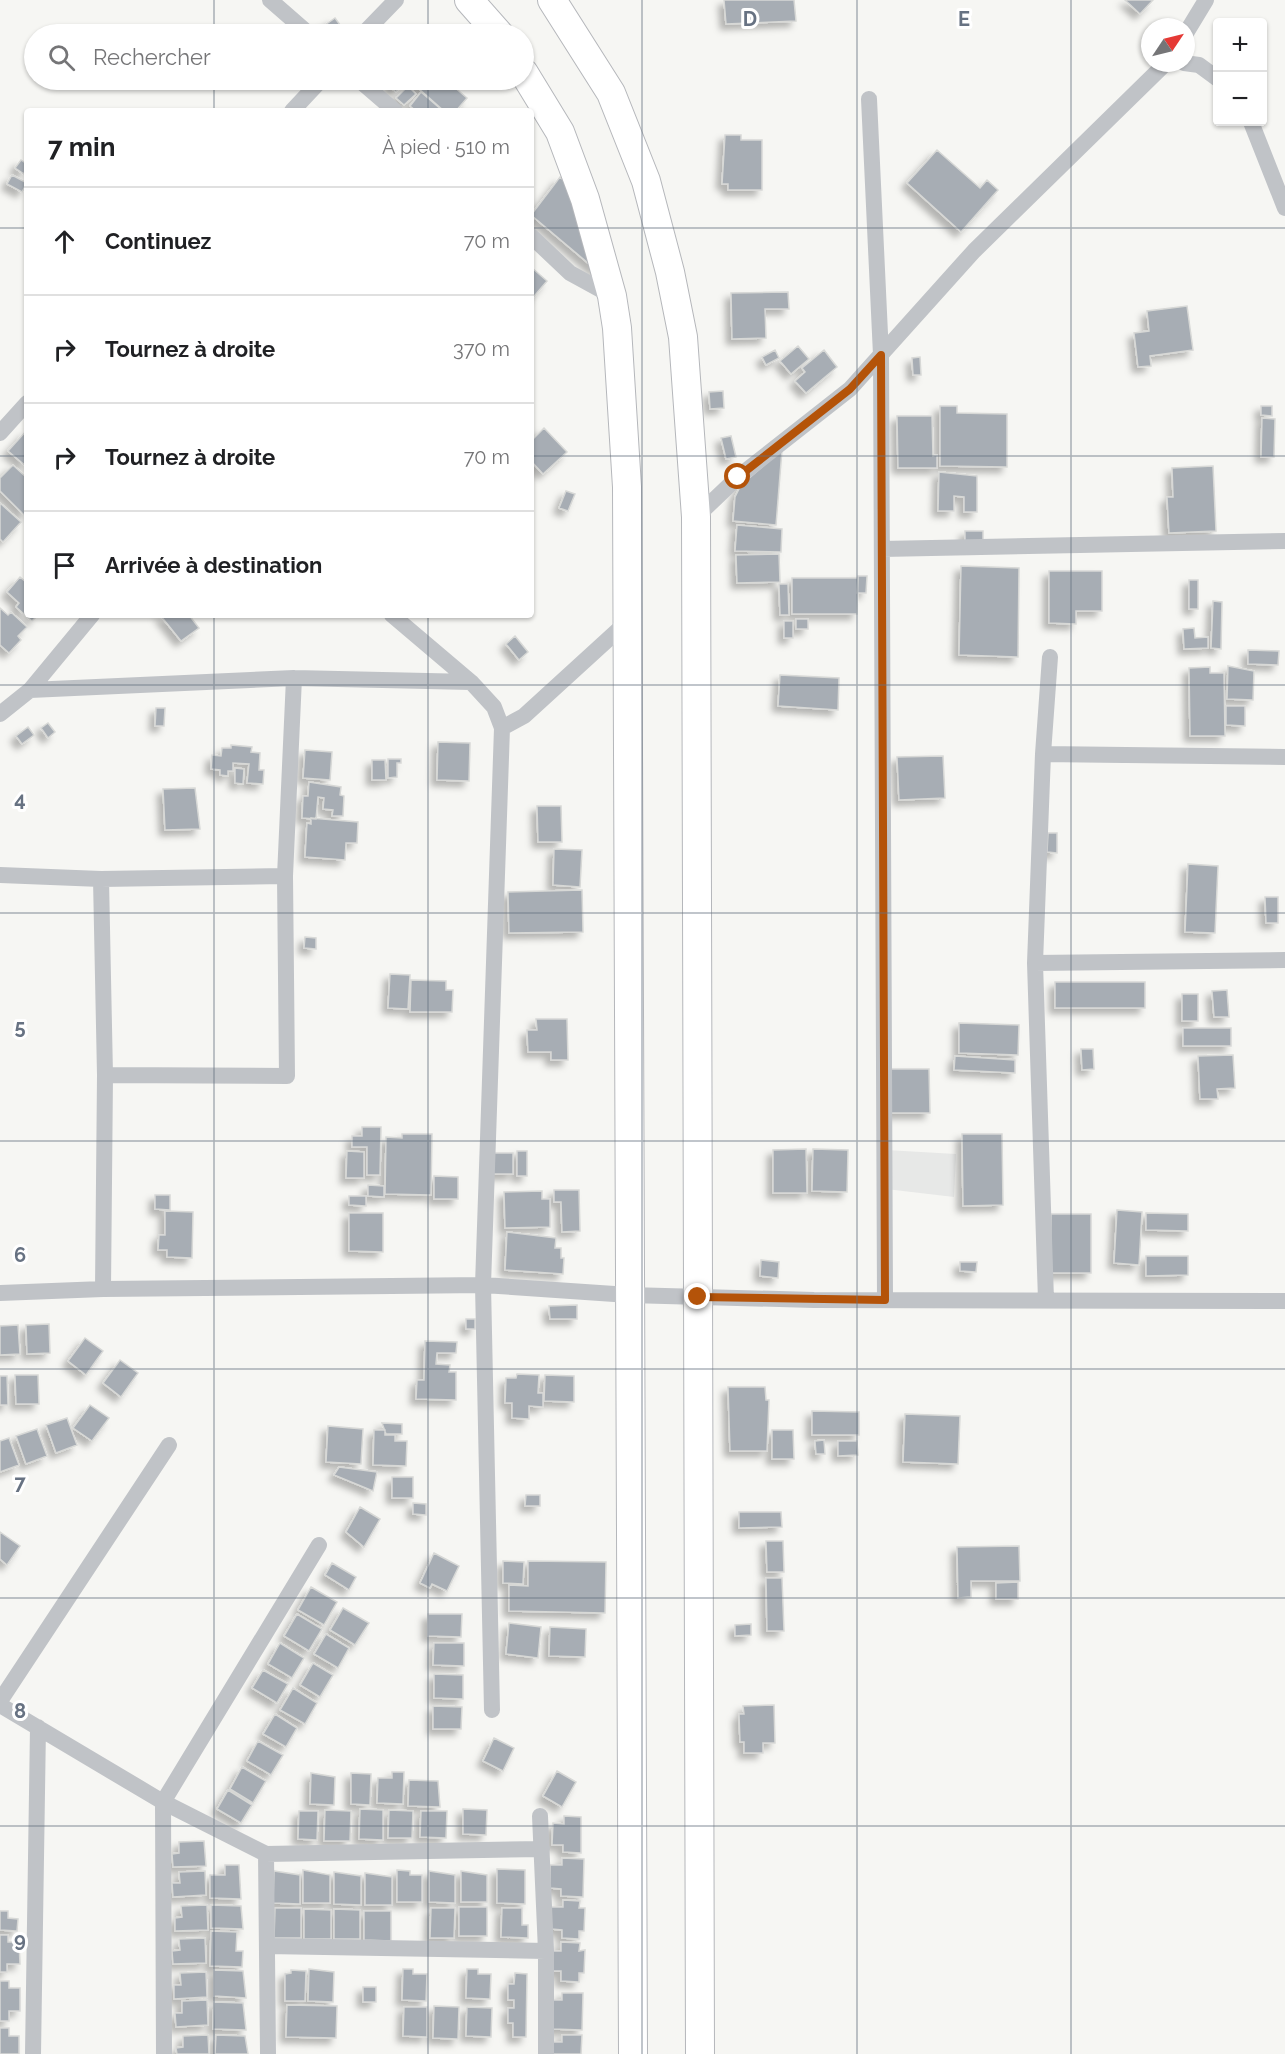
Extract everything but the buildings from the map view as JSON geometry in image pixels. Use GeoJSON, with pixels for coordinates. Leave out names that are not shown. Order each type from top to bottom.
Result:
{"type":"FeatureCollection","features":[{"type":"Feature","properties":{"kind":"highway"},"geometry":{"type":"LineString","coordinates":[[470,0],[490,24]]}},
{"type":"Feature","properties":{"kind":"highway"},"geometry":{"type":"LineString","coordinates":[[552,0],[611,93],[646,181],[670,272],[683,337],[696,517],[700,2054]]}},
{"type":"Feature","properties":{"kind":"highway"},"geometry":{"type":"LineString","coordinates":[[534,89],[560,132],[585,199],[612,296],[617,328],[627,487],[633,2054]]}},
{"type":"Feature","properties":{"kind":"street"},"geometry":{"type":"LineString","coordinates":[[270,0],[298,24]]}},
{"type":"Feature","properties":{"kind":"street"},"geometry":{"type":"LineString","coordinates":[[373,24],[396,0]]}},
{"type":"Feature","properties":{"kind":"street"},"geometry":{"type":"LineString","coordinates":[[1195,18],[1206,0]]}},
{"type":"Feature","properties":{"kind":"street"},"geometry":{"type":"LineString","coordinates":[[1195,64],[1213,76]]}},
{"type":"Feature","properties":{"kind":"street"},"geometry":{"type":"LineString","coordinates":[[696,517],[738,477],[850,389],[974,251],[1157,72]]}},
{"type":"Feature","properties":{"kind":"street"},"geometry":{"type":"LineString","coordinates":[[295,108],[312,90]]}},
{"type":"Feature","properties":{"kind":"street"},"geometry":{"type":"LineString","coordinates":[[370,90],[391,108]]}},
{"type":"Feature","properties":{"kind":"street"},"geometry":{"type":"LineString","coordinates":[[869,99],[881,355],[885,1300]]}},
{"type":"Feature","properties":{"kind":"street"},"geometry":{"type":"LineString","coordinates":[[1253,126],[1285,208]]}},
{"type":"Feature","properties":{"kind":"street"},"geometry":{"type":"LineString","coordinates":[[534,239],[570,273],[612,296]]}},
{"type":"Feature","properties":{"kind":"street"},"geometry":{"type":"LineString","coordinates":[[0,433],[24,406]]}},
{"type":"Feature","properties":{"kind":"street"},"geometry":{"type":"LineString","coordinates":[[882,549],[1285,541]]}},
{"type":"Feature","properties":{"kind":"street"},"geometry":{"type":"LineString","coordinates":[[0,714],[30,690],[90,618]]}},
{"type":"Feature","properties":{"kind":"street"},"geometry":{"type":"LineString","coordinates":[[396,618],[471,682],[494,707],[502,728],[483,1285],[492,1710]]}},
{"type":"Feature","properties":{"kind":"street"},"geometry":{"type":"LineString","coordinates":[[502,728],[524,716],[627,622]]}},
{"type":"Feature","properties":{"kind":"street"},"geometry":{"type":"LineString","coordinates":[[1046,1300],[1035,963],[1043,754],[1050,657]]}},
{"type":"Feature","properties":{"kind":"street"},"geometry":{"type":"LineString","coordinates":[[30,690],[294,678],[471,682]]}},
{"type":"Feature","properties":{"kind":"street"},"geometry":{"type":"LineString","coordinates":[[105,1075],[286,1076],[285,876],[294,678]]}},
{"type":"Feature","properties":{"kind":"street"},"geometry":{"type":"LineString","coordinates":[[1043,754],[1285,757]]}},
{"type":"Feature","properties":{"kind":"street"},"geometry":{"type":"LineString","coordinates":[[0,875],[101,879],[285,876]]}},
{"type":"Feature","properties":{"kind":"street"},"geometry":{"type":"LineString","coordinates":[[101,879],[105,1075],[103,1288]]}},
{"type":"Feature","properties":{"kind":"street"},"geometry":{"type":"LineString","coordinates":[[1035,963],[1285,960]]}},
{"type":"Feature","properties":{"kind":"street"},"geometry":{"type":"LineString","coordinates":[[0,1293],[103,1288],[483,1285],[698,1297],[1285,1301]]}},
{"type":"Feature","properties":{"kind":"street"},"geometry":{"type":"LineString","coordinates":[[169,1445],[0,1703],[163,1802],[266,1854],[542,1849]]}},
{"type":"Feature","properties":{"kind":"street"},"geometry":{"type":"LineString","coordinates":[[164,2054],[163,1802],[319,1545]]}},
{"type":"Feature","properties":{"kind":"street"},"geometry":{"type":"LineString","coordinates":[[33,2054],[38,1727]]}},
{"type":"Feature","properties":{"kind":"street"},"geometry":{"type":"LineString","coordinates":[[540,1816],[546,1951],[546,2054]]}},
{"type":"Feature","properties":{"kind":"street"},"geometry":{"type":"LineString","coordinates":[[266,1854],[268,2054]]}},
{"type":"Feature","properties":{"kind":"street"},"geometry":{"type":"LineString","coordinates":[[267,1946],[546,1951]]}},
{"type":"Feature","properties":{"kind":"shaded area"},"geometry":{"type":"Polygon","coordinates":[[[886,1150],[956,1154],[954,1197],[886,1189],[886,1150]]]}},
{"type":"Feature","properties":{"kind":"route"},"geometry":{"type":"LineString","coordinates":[[698,1297],[885,1300],[881,355],[850,389],[738,477]]}}]}
